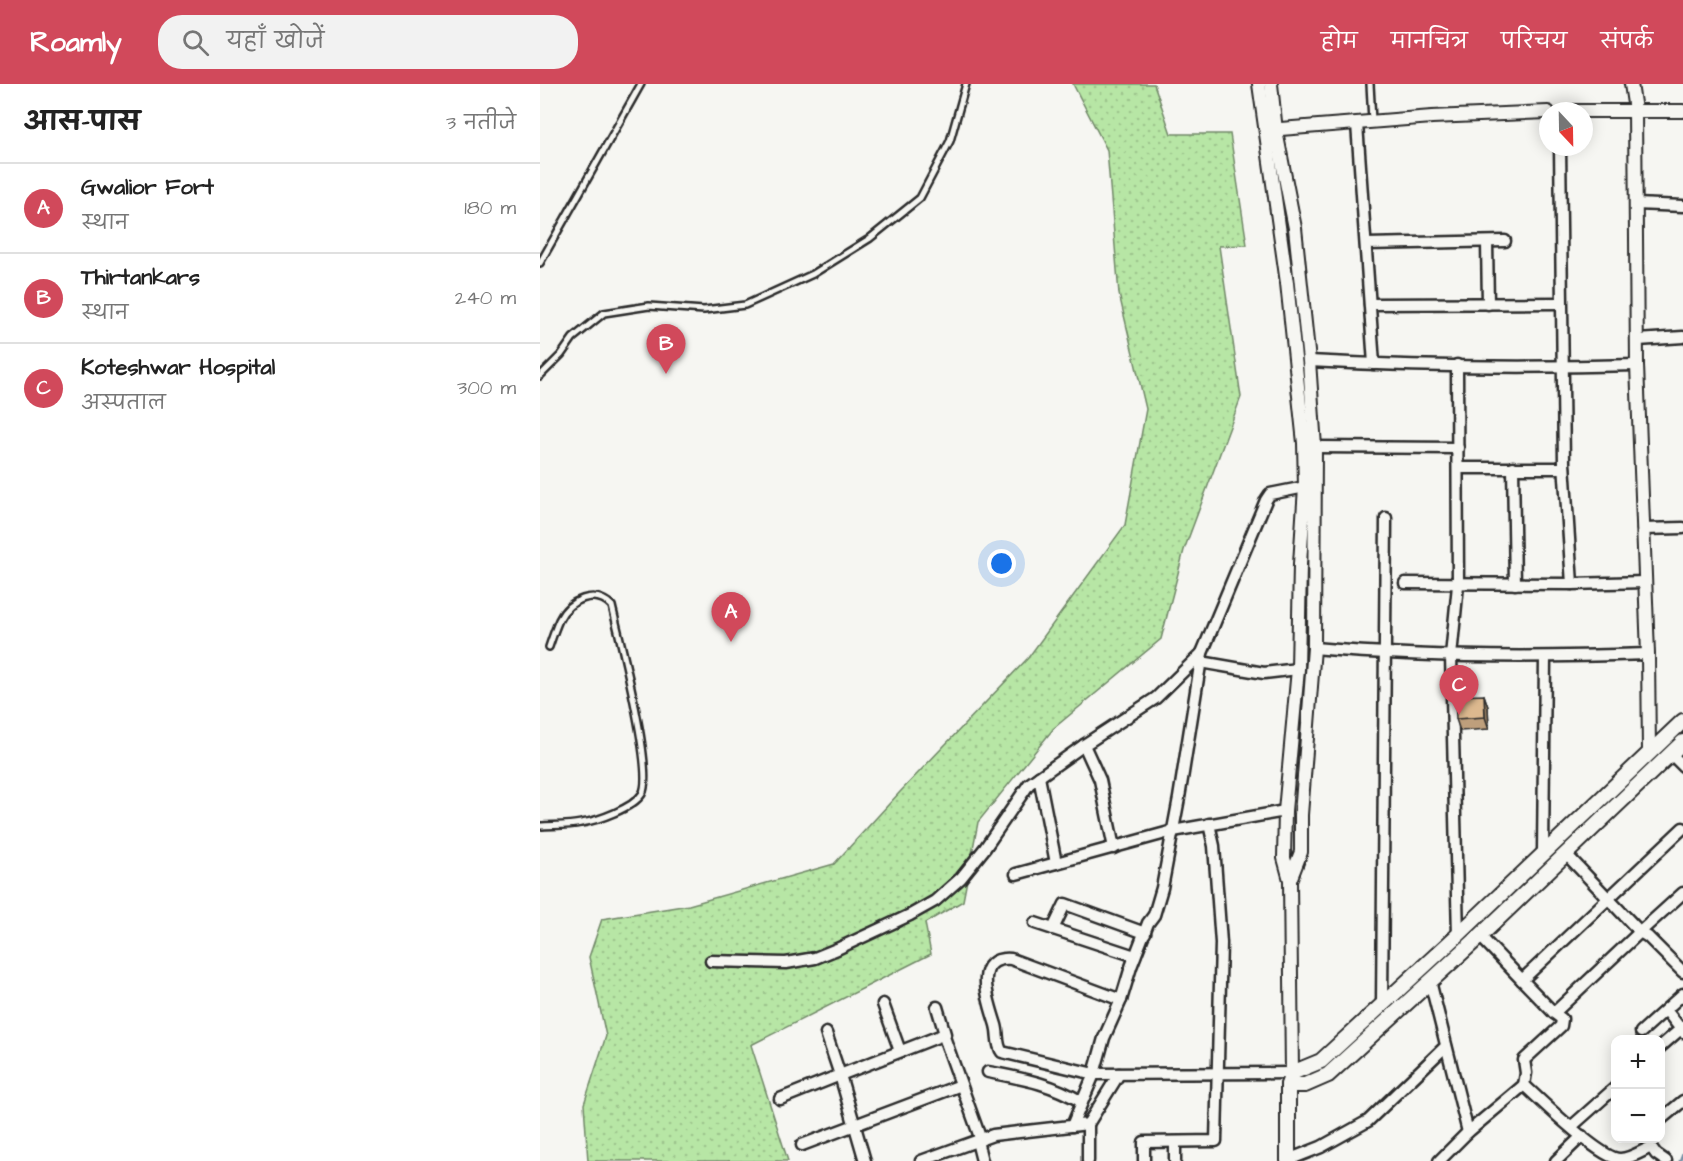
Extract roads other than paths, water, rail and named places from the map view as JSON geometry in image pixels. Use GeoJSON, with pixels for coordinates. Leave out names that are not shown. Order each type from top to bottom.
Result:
{"type":"FeatureCollection","features":[{"type":"Feature","properties":{"kind":"main road"},"geometry":{"type":"LineString","coordinates":[[1290,1079],[1321,1061],[1683,721]]}},
{"type":"Feature","properties":{"kind":"main road"},"geometry":{"type":"LineString","coordinates":[[1290,1079],[1305,1085],[1328,1075],[1480,936],[1683,742]]}},
{"type":"Feature","properties":{"kind":"main road"},"geometry":{"type":"LineString","coordinates":[[1288,1160],[1290,1079]]}},
{"type":"Feature","properties":{"kind":"street"},"geometry":{"type":"LineString","coordinates":[[1259,84],[1295,228],[1309,361],[1315,447],[1314,648],[1301,815],[1301,852],[1290,880]]}},
{"type":"Feature","properties":{"kind":"street"},"geometry":{"type":"LineString","coordinates":[[1121,1000],[1011,959],[1001,958],[991,962],[986,971],[989,1007],[997,1028],[998,1047],[1002,1052],[1094,1074],[1218,1075],[1290,1079],[1290,880],[1284,858],[1285,811],[1298,669],[1300,564],[1305,487],[1304,443],[1270,130],[1271,84]]}},
{"type":"Feature","properties":{"kind":"street"},"geometry":{"type":"LineString","coordinates":[[1631,84],[1635,110],[1638,365],[1649,752]]}},
{"type":"Feature","properties":{"kind":"street"},"geometry":{"type":"LineString","coordinates":[[1593,111],[1683,111]]}},
{"type":"Feature","properties":{"kind":"street"},"geometry":{"type":"LineString","coordinates":[[1270,130],[1432,117],[1539,112]]}},
{"type":"Feature","properties":{"kind":"street"},"geometry":{"type":"LineString","coordinates":[[1357,124],[1374,364]]}},
{"type":"Feature","properties":{"kind":"street"},"geometry":{"type":"LineString","coordinates":[[1560,156],[1564,468],[1572,584]]}},
{"type":"Feature","properties":{"kind":"street"},"geometry":{"type":"LineString","coordinates":[[1636,204],[1683,206]]}},
{"type":"Feature","properties":{"kind":"street"},"geometry":{"type":"LineString","coordinates":[[1487,242],[1488,304]]}},
{"type":"Feature","properties":{"kind":"street"},"geometry":{"type":"LineString","coordinates":[[1366,244],[1505,242]]}},
{"type":"Feature","properties":{"kind":"street"},"geometry":{"type":"LineString","coordinates":[[1371,304],[1562,303]]}},
{"type":"Feature","properties":{"kind":"street"},"geometry":{"type":"LineString","coordinates":[[1638,340],[1683,337]]}},
{"type":"Feature","properties":{"kind":"street"},"geometry":{"type":"LineString","coordinates":[[1309,361],[1562,367],[1638,365]]}},
{"type":"Feature","properties":{"kind":"street"},"geometry":{"type":"LineString","coordinates":[[1457,365],[1458,585],[1451,657],[1458,934]]}},
{"type":"Feature","properties":{"kind":"street"},"geometry":{"type":"LineString","coordinates":[[1315,447],[1458,448]]}},
{"type":"Feature","properties":{"kind":"street"},"geometry":{"type":"LineString","coordinates":[[1513,467],[1515,584]]}},
{"type":"Feature","properties":{"kind":"street"},"geometry":{"type":"LineString","coordinates":[[1458,468],[1564,468]]}},
{"type":"Feature","properties":{"kind":"street"},"geometry":{"type":"LineString","coordinates":[[1072,1126],[1094,1074],[1104,1038],[1121,1000],[1135,956],[1154,915],[1162,888],[1201,658],[1266,500],[1270,494],[1305,487]]}},
{"type":"Feature","properties":{"kind":"street"},"geometry":{"type":"LineString","coordinates":[[1382,1004],[1386,519]]}},
{"type":"Feature","properties":{"kind":"street"},"geometry":{"type":"LineString","coordinates":[[1643,529],[1683,528]]}},
{"type":"Feature","properties":{"kind":"street"},"geometry":{"type":"LineString","coordinates":[[1405,584],[1644,582]]}},
{"type":"Feature","properties":{"kind":"street"},"geometry":{"type":"LineString","coordinates":[[1314,648],[1451,657],[1648,654]]}},
{"type":"Feature","properties":{"kind":"street"},"geometry":{"type":"LineString","coordinates":[[1543,853],[1545,657]]}},
{"type":"Feature","properties":{"kind":"street"},"geometry":{"type":"LineString","coordinates":[[1201,658],[1263,673],[1298,669]]}},
{"type":"Feature","properties":{"kind":"street"},"geometry":{"type":"LineString","coordinates":[[711,962],[786,963],[815,958],[910,915],[934,901],[961,878],[985,848],[1029,784],[1156,698],[1201,658]]}},
{"type":"Feature","properties":{"kind":"street"},"geometry":{"type":"LineString","coordinates":[[1084,745],[1100,780],[1114,848]]}},
{"type":"Feature","properties":{"kind":"street"},"geometry":{"type":"LineString","coordinates":[[1671,753],[1683,766]]}},
{"type":"Feature","properties":{"kind":"street"},"geometry":{"type":"LineString","coordinates":[[1039,777],[1056,863]]}},
{"type":"Feature","properties":{"kind":"street"},"geometry":{"type":"LineString","coordinates":[[1016,874],[1173,831],[1285,811]]}},
{"type":"Feature","properties":{"kind":"street"},"geometry":{"type":"LineString","coordinates":[[1144,1161],[1144,1142],[1216,1141],[1221,943],[1214,846],[1209,824]]}},
{"type":"Feature","properties":{"kind":"street"},"geometry":{"type":"LineString","coordinates":[[1522,980],[1683,828]]}},
{"type":"Feature","properties":{"kind":"street"},"geometry":{"type":"LineString","coordinates":[[1566,854],[1640,932],[1683,972]]}},
{"type":"Feature","properties":{"kind":"street"},"geometry":{"type":"LineString","coordinates":[[1554,1013],[1683,893]]}},
{"type":"Feature","properties":{"kind":"street"},"geometry":{"type":"LineString","coordinates":[[1053,929],[1065,904],[1145,933]]}},
{"type":"Feature","properties":{"kind":"street"},"geometry":{"type":"LineString","coordinates":[[1035,923],[1135,956]]}},
{"type":"Feature","properties":{"kind":"street"},"geometry":{"type":"LineString","coordinates":[[1439,1161],[1468,1132],[1524,1086],[1526,1073],[1524,1060],[1561,1026],[1562,1019],[1480,936]]}},
{"type":"Feature","properties":{"kind":"street"},"geometry":{"type":"LineString","coordinates":[[1430,981],[1468,1132]]}},
{"type":"Feature","properties":{"kind":"street"},"geometry":{"type":"LineString","coordinates":[[1641,1032],[1683,994]]}},
{"type":"Feature","properties":{"kind":"street"},"geometry":{"type":"LineString","coordinates":[[882,1004],[900,1051]]}},
{"type":"Feature","properties":{"kind":"street"},"geometry":{"type":"LineString","coordinates":[[936,1007],[979,1140],[982,1161]]}},
{"type":"Feature","properties":{"kind":"street"},"geometry":{"type":"LineString","coordinates":[[1665,1043],[1682,1029],[1666,1010]]}},
{"type":"Feature","properties":{"kind":"street"},"geometry":{"type":"LineString","coordinates":[[826,1033],[866,1161]]}},
{"type":"Feature","properties":{"kind":"street"},"geometry":{"type":"LineString","coordinates":[[780,1099],[943,1034]]}},
{"type":"Feature","properties":{"kind":"street"},"geometry":{"type":"LineString","coordinates":[[1288,1160],[1321,1147],[1368,1121],[1446,1046]]}},
{"type":"Feature","properties":{"kind":"street"},"geometry":{"type":"LineString","coordinates":[[988,1072],[1043,1083],[1062,1090],[1082,1102]]}},
{"type":"Feature","properties":{"kind":"street"},"geometry":{"type":"LineString","coordinates":[[1088,1161],[1088,1124],[1119,1074]]}},
{"type":"Feature","properties":{"kind":"street"},"geometry":{"type":"LineString","coordinates":[[802,1145],[961,1085]]}},
{"type":"Feature","properties":{"kind":"street"},"geometry":{"type":"LineString","coordinates":[[1524,1086],[1590,1143],[1620,1159],[1651,1143],[1656,1154],[1666,1161]]}},
{"type":"Feature","properties":{"kind":"street"},"geometry":{"type":"LineString","coordinates":[[1571,1127],[1614,1089]]}},
{"type":"Feature","properties":{"kind":"street"},"geometry":{"type":"LineString","coordinates":[[1665,1116],[1683,1101]]}},
{"type":"Feature","properties":{"kind":"street"},"geometry":{"type":"LineString","coordinates":[[921,1161],[993,1136],[1088,1124]]}},
{"type":"Feature","properties":{"kind":"street"},"geometry":{"type":"LineString","coordinates":[[1556,1161],[1582,1136]]}},
{"type":"Feature","properties":{"kind":"street"},"geometry":{"type":"LineString","coordinates":[[1175,1142],[1175,1161]]}},
{"type":"Feature","properties":{"kind":"lane"},"geometry":{"type":"LineString","coordinates":[[540,262],[641,84]]}},
{"type":"Feature","properties":{"kind":"lane"},"geometry":{"type":"LineString","coordinates":[[540,376],[561,355],[573,338],[604,313],[649,306],[704,310],[745,305],[813,273],[869,239],[920,198],[950,141],[966,84]]}},
{"type":"Feature","properties":{"kind":"lane"},"geometry":{"type":"LineString","coordinates":[[1370,84],[1372,122]]}},
{"type":"Feature","properties":{"kind":"lane"},"geometry":{"type":"LineString","coordinates":[[540,826],[582,823],[611,814],[629,806],[641,796],[646,787],[644,754],[612,606],[605,598],[596,596],[582,599],[560,618],[549,647]]}},
{"type":"Feature","properties":{"kind":"waterway"},"geometry":{"type":"LineString","coordinates":[[1680,1161],[1683,1153]]}},
{"type":"Feature","properties":{"kind":"place","name":"Thirtankars"},"geometry":{"type":"Point","coordinates":[666,374]}},
{"type":"Feature","properties":{"kind":"place","name":"Gwalior Fort"},"geometry":{"type":"Point","coordinates":[731,642]}},
{"type":"Feature","properties":{"kind":"place","name":"Koteshwar Hospital"},"geometry":{"type":"Point","coordinates":[1459,715]}}]}
